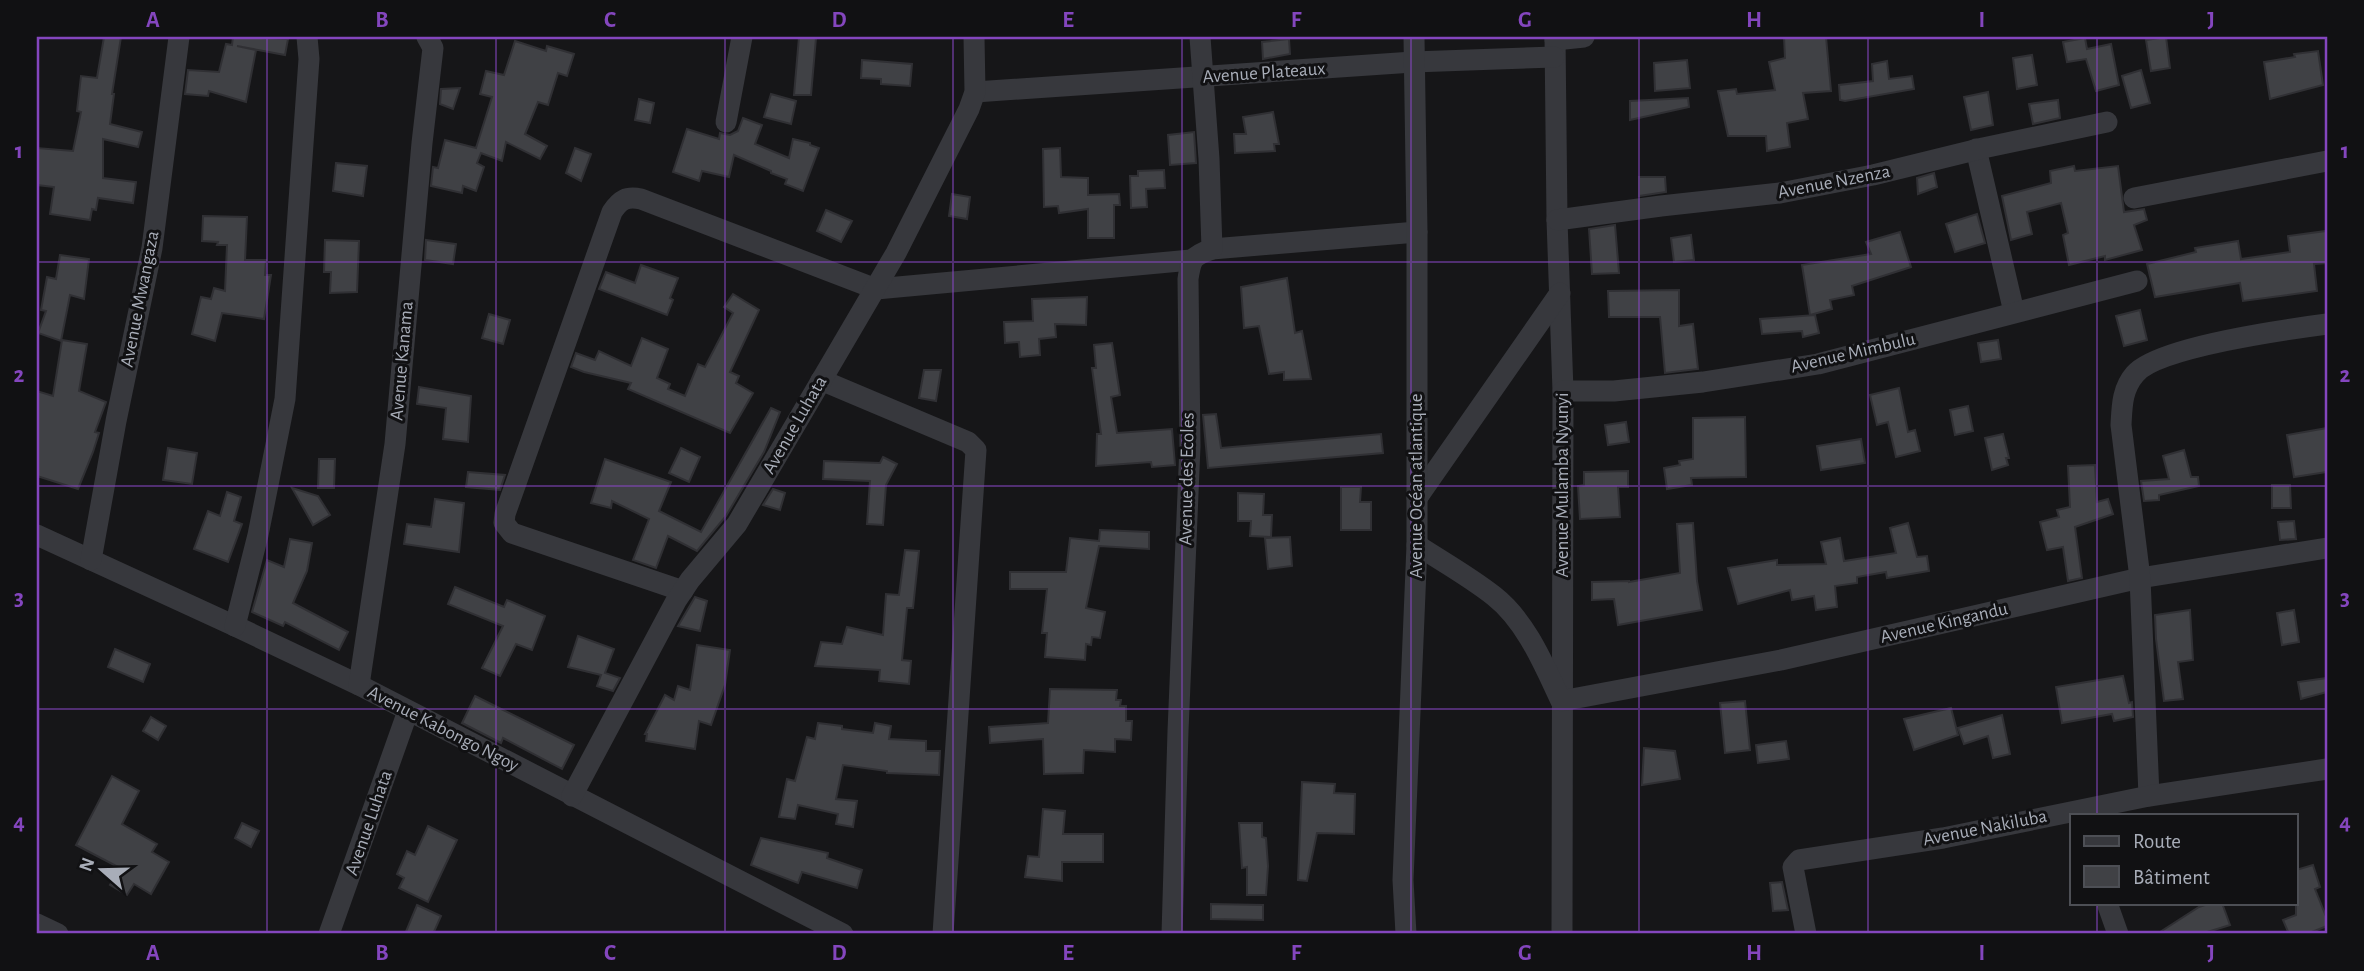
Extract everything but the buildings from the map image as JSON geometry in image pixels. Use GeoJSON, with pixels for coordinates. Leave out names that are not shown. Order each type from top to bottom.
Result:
{"type":"FeatureCollection","features":[{"type":"Feature","properties":{"kind":"street","name":"Avenue Mwangaza"},"geometry":{"type":"LineString","coordinates":[[91,560],[116,421],[152,248],[179,37]]}},
{"type":"Feature","properties":{"kind":"street"},"geometry":{"type":"LineString","coordinates":[[235,626],[258,535],[285,399],[309,58],[307,37]]}},
{"type":"Feature","properties":{"kind":"street","name":"Avenue Kanama"},"geometry":{"type":"LineString","coordinates":[[359,685],[395,444],[433,48],[427,37]]}},
{"type":"Feature","properties":{"kind":"street"},"geometry":{"type":"LineString","coordinates":[[726,122],[742,37]]}},
{"type":"Feature","properties":{"kind":"street","name":"Avenue Luhata"},"geometry":{"type":"LineString","coordinates":[[572,796],[682,591],[737,524],[896,253],[969,109],[975,92],[974,37]]}},
{"type":"Feature","properties":{"kind":"street"},"geometry":{"type":"LineString","coordinates":[[1200,37],[1212,249]]}},
{"type":"Feature","properties":{"kind":"street","name":"Avenue Océan atlantique"},"geometry":{"type":"LineString","coordinates":[[1406,934],[1403,880],[1417,545],[1414,37]]}},
{"type":"Feature","properties":{"kind":"street","name":"Avenue Plateaux"},"geometry":{"type":"LineString","coordinates":[[975,92],[1413,62],[1554,45],[1584,37]]}},
{"type":"Feature","properties":{"kind":"street","name":"Avenue Mulamba Nyunyi"},"geometry":{"type":"LineString","coordinates":[[1554,45],[1563,391],[1562,934]]}},
{"type":"Feature","properties":{"kind":"street","name":"Avenue Nzenza"},"geometry":{"type":"LineString","coordinates":[[1557,220],[1780,194],[2107,122]]}},
{"type":"Feature","properties":{"kind":"street"},"geometry":{"type":"LineString","coordinates":[[1976,149],[2014,312]]}},
{"type":"Feature","properties":{"kind":"street"},"geometry":{"type":"LineString","coordinates":[[2134,198],[2327,161]]}},
{"type":"Feature","properties":{"kind":"street"},"geometry":{"type":"LineString","coordinates":[[682,591],[512,533],[505,523],[505,513],[612,212],[618,202],[628,197],[641,199],[876,289],[1191,260],[1212,249],[1417,232]]}},
{"type":"Feature","properties":{"kind":"street","name":"Avenue des Ecoles"},"geometry":{"type":"LineString","coordinates":[[1172,934],[1190,446],[1187,298],[1191,260]]}},
{"type":"Feature","properties":{"kind":"street","name":"Avenue Mimbulu"},"geometry":{"type":"LineString","coordinates":[[1563,391],[1614,391],[1818,365],[2137,281]]}},
{"type":"Feature","properties":{"kind":"street"},"geometry":{"type":"LineString","coordinates":[[1417,498],[1560,293]]}},
{"type":"Feature","properties":{"kind":"street"},"geometry":{"type":"LineString","coordinates":[[2149,796],[2140,578],[2121,425],[2127,385],[2136,371],[2159,357],[2255,335],[2327,324]]}},
{"type":"Feature","properties":{"kind":"street"},"geometry":{"type":"LineString","coordinates":[[821,380],[968,442],[976,450],[943,934]]}},
{"type":"Feature","properties":{"kind":"street","name":"Avenue Kabongo Ngoy"},"geometry":{"type":"LineString","coordinates":[[37,535],[359,685],[843,934]]}},
{"type":"Feature","properties":{"kind":"street"},"geometry":{"type":"LineString","coordinates":[[1417,545],[1496,597],[1530,640],[1561,701]]}},
{"type":"Feature","properties":{"kind":"street","name":"Avenue Kingandu"},"geometry":{"type":"LineString","coordinates":[[1561,701],[1782,660],[2140,578],[2327,548]]}},
{"type":"Feature","properties":{"kind":"street","name":"Avenue Luhata"},"geometry":{"type":"LineString","coordinates":[[329,934],[408,711]]}},
{"type":"Feature","properties":{"kind":"street","name":"Avenue Nakiluba"},"geometry":{"type":"LineString","coordinates":[[2077,813],[2149,796],[2327,769]]}},
{"type":"Feature","properties":{"kind":"street","name":"Avenue Nakiluba"},"geometry":{"type":"LineString","coordinates":[[1799,933],[1793,867],[1799,860],[1943,838],[2070,814]]}},
{"type":"Feature","properties":{"kind":"street"},"geometry":{"type":"LineString","coordinates":[[2108,904],[2118,934]]}},
{"type":"Feature","properties":{"kind":"street"},"geometry":{"type":"LineString","coordinates":[[37,924],[58,934]]}}]}
